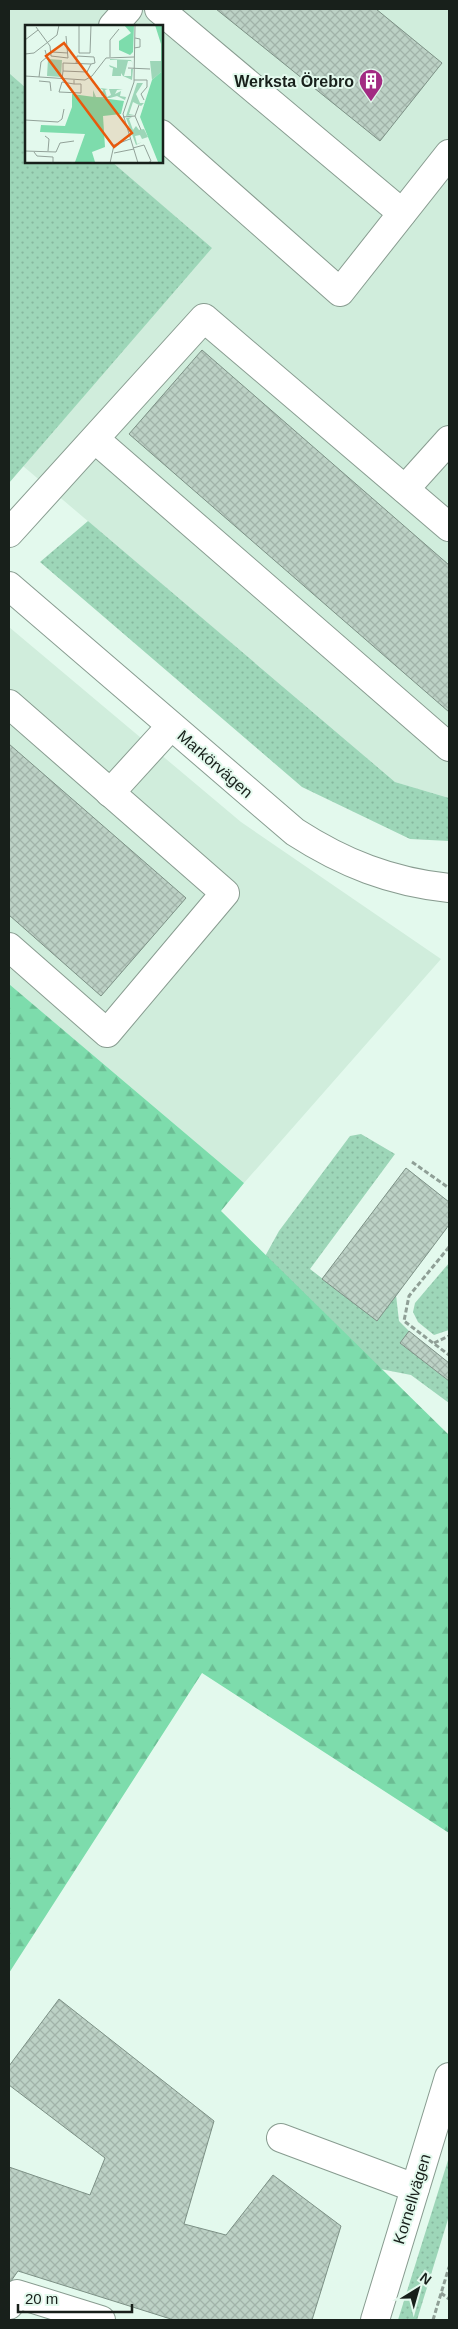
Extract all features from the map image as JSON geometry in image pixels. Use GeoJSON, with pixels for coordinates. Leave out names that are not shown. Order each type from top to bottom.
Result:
{"type":"FeatureCollection","features":[{"type":"Feature","properties":{"kind":"street"},"geometry":{"type":"LineString","coordinates":[[114,25],[128,9]]}},
{"type":"Feature","properties":{"kind":"street"},"geometry":{"type":"LineString","coordinates":[[159,9],[402,213]]}},
{"type":"Feature","properties":{"kind":"street"},"geometry":{"type":"LineString","coordinates":[[162,135],[340,292],[449,154]]}},
{"type":"Feature","properties":{"kind":"street"},"geometry":{"type":"LineString","coordinates":[[9,533],[96,440],[204,318],[449,527]]}},
{"type":"Feature","properties":{"kind":"street"},"geometry":{"type":"LineString","coordinates":[[96,440],[449,747]]}},
{"type":"Feature","properties":{"kind":"street"},"geometry":{"type":"LineString","coordinates":[[405,489],[449,440]]}},
{"type":"Feature","properties":{"kind":"street","name":"Markörvägen"},"geometry":{"type":"LineString","coordinates":[[9,586],[295,832],[342,860],[394,879],[449,888]]}},
{"type":"Feature","properties":{"kind":"street"},"geometry":{"type":"LineString","coordinates":[[9,704],[225,893],[107,1033],[9,947]]}},
{"type":"Feature","properties":{"kind":"street"},"geometry":{"type":"LineString","coordinates":[[110,793],[171,726]]}},
{"type":"Feature","properties":{"kind":"street","name":"Kornellvägen"},"geometry":{"type":"LineString","coordinates":[[375,2320],[449,2077]]}},
{"type":"Feature","properties":{"kind":"street"},"geometry":{"type":"LineString","coordinates":[[281,2138],[415,2188]]}},
{"type":"Feature","properties":{"kind":"street"},"geometry":{"type":"LineString","coordinates":[[9,2305],[17,2294],[101,2320]]}},
{"type":"Feature","properties":{"kind":"path"},"geometry":{"type":"LineString","coordinates":[[412,1162],[449,1188]]}},
{"type":"Feature","properties":{"kind":"path"},"geometry":{"type":"LineString","coordinates":[[449,1247],[409,1296],[404,1321],[449,1354]]}},
{"type":"Feature","properties":{"kind":"path"},"geometry":{"type":"LineString","coordinates":[[434,1343],[449,1336]]}},
{"type":"Feature","properties":{"kind":"path"},"geometry":{"type":"LineString","coordinates":[[433,2320],[449,2267]]}},
{"type":"Feature","properties":{"kind":"path"},"geometry":{"type":"LineString","coordinates":[[442,2293],[449,2299]]}},
{"type":"Feature","properties":{"kind":"shaded area"},"geometry":{"type":"Polygon","coordinates":[[[9,9],[449,9],[449,798],[395,782],[23,466],[211,248],[112,162],[162,162],[162,25],[25,25],[25,87],[9,73],[9,9]]]}},
{"type":"Feature","properties":{"kind":"shaded area"},"geometry":{"type":"Polygon","coordinates":[[[9,627],[241,822],[441,959],[244,1183],[9,984],[9,627]]]}},
{"type":"Feature","properties":{"kind":"green space"},"geometry":{"type":"Polygon","coordinates":[[[9,73],[25,87],[25,162],[112,162],[212,248],[9,483],[9,73]]]}},
{"type":"Feature","properties":{"kind":"green space"},"geometry":{"type":"Polygon","coordinates":[[[88,521],[395,782],[449,798],[449,841],[410,839],[302,787],[40,562],[88,521]]]}},
{"type":"Feature","properties":{"kind":"green space"},"geometry":{"type":"Polygon","coordinates":[[[9,984],[244,1183],[221,1211],[449,1435],[449,1833],[202,1673],[9,1973],[9,984]]]}},
{"type":"Feature","properties":{"kind":"green space"},"geometry":{"type":"Polygon","coordinates":[[[361,1134],[395,1154],[310,1269],[377,1321],[396,1295],[399,1321],[409,1331],[400,1343],[449,1381],[449,1403],[411,1375],[370,1367],[258,1269],[279,1231],[350,1136],[361,1134]]]}},
{"type":"Feature","properties":{"kind":"green space"},"geometry":{"type":"Polygon","coordinates":[[[449,1263],[449,1330],[434,1335],[418,1322],[413,1312],[415,1303],[449,1263]]]}},
{"type":"Feature","properties":{"kind":"green space"},"geometry":{"type":"Polygon","coordinates":[[[449,2157],[449,2216],[417,2320],[398,2320],[449,2157]]]}},
{"type":"Feature","properties":{"kind":"building","name":"Werksta Örebro"},"geometry":{"type":"Polygon","coordinates":[[[216,9],[376,9],[442,63],[380,141],[216,9]]]}},
{"type":"Feature","properties":{"kind":"building"},"geometry":{"type":"Polygon","coordinates":[[[202,350],[449,565],[449,712],[129,434],[202,350]]]}},
{"type":"Feature","properties":{"kind":"building"},"geometry":{"type":"Polygon","coordinates":[[[9,744],[186,898],[101,996],[9,915],[9,744]]]}},
{"type":"Feature","properties":{"kind":"building"},"geometry":{"type":"Polygon","coordinates":[[[406,1168],[449,1202],[449,1225],[377,1321],[322,1279],[406,1168]]]}},
{"type":"Feature","properties":{"kind":"building"},"geometry":{"type":"Polygon","coordinates":[[[409,1331],[449,1363],[449,1381],[400,1343],[409,1331]]]}},
{"type":"Feature","properties":{"kind":"building"},"geometry":{"type":"Polygon","coordinates":[[[59,1999],[214,2121],[184,2224],[226,2235],[273,2175],[341,2226],[312,2320],[174,2320],[18,2271],[9,2284],[9,2167],[90,2195],[105,2158],[9,2085],[9,2066],[59,1999]]]}},
{"type":"Feature","properties":{"kind":"place","name":"Werksta Örebro"},"geometry":{"type":"Point","coordinates":[371,102]}}]}
